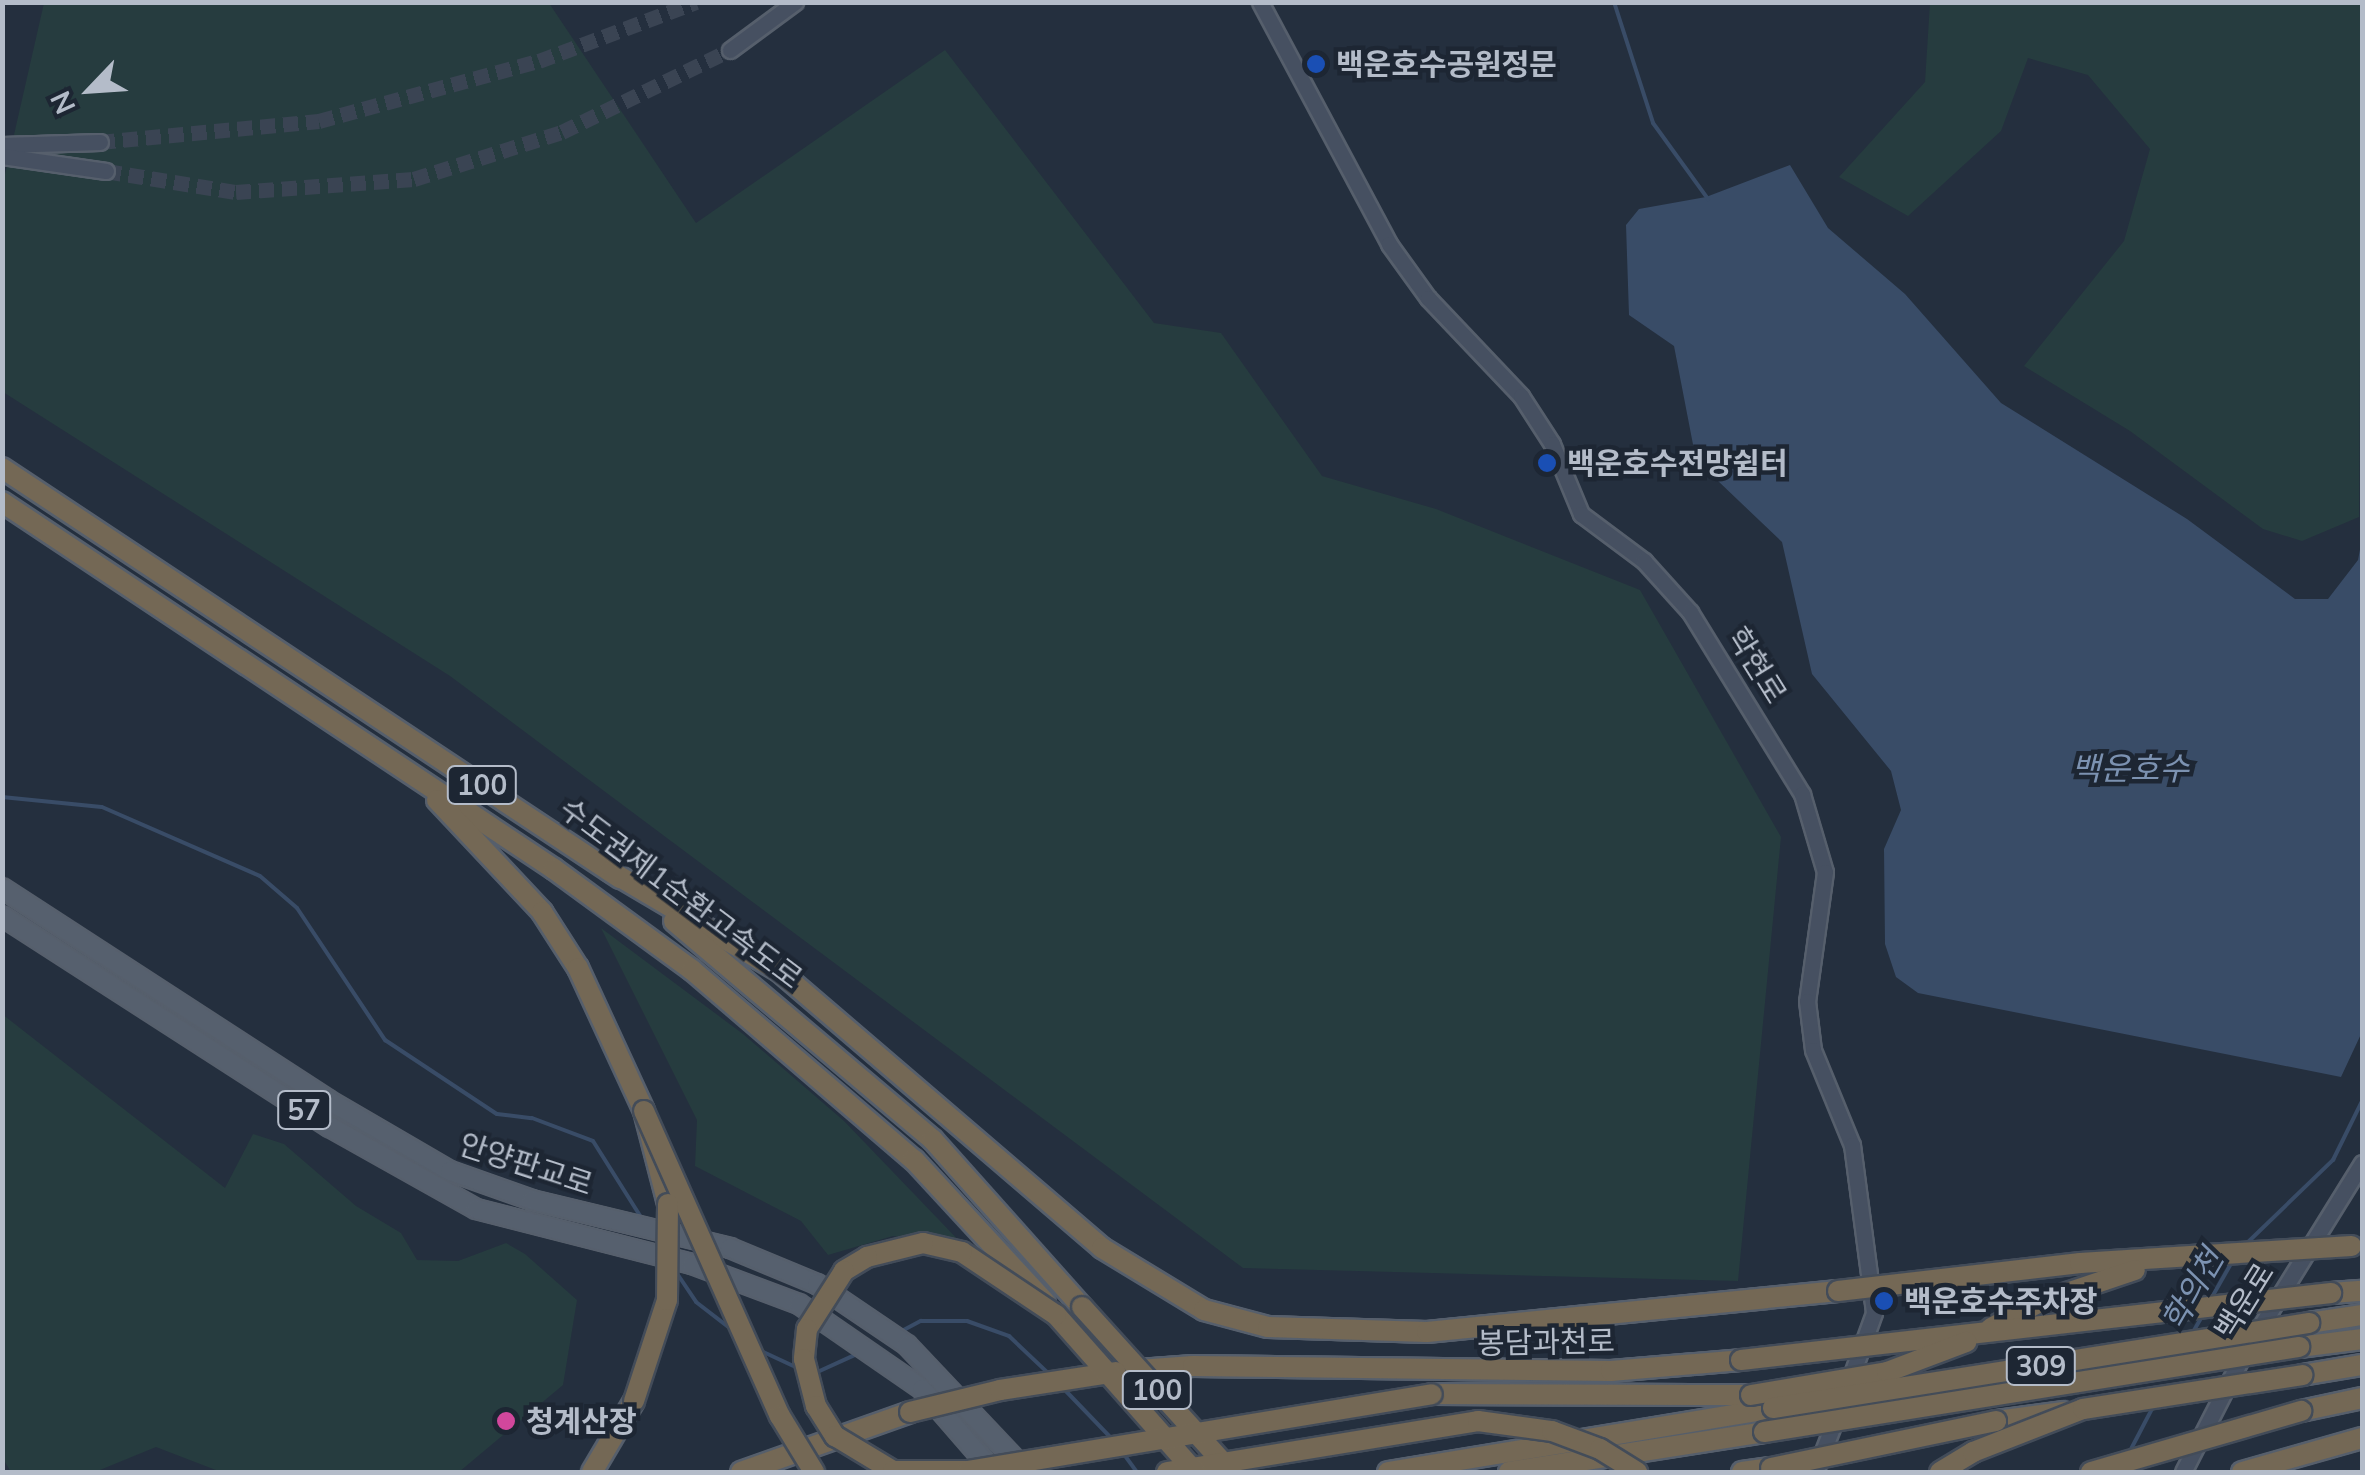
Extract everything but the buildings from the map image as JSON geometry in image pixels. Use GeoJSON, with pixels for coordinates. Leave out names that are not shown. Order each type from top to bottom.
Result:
{"type":"FeatureCollection","features":[{"type":"Feature","properties":{"kind":"highway","name":"수도권제1순환고속도로"},"geometry":{"type":"LineString","coordinates":[[2,468],[610,871],[774,1000],[933,1140],[1232,1472]]}},
{"type":"Feature","properties":{"kind":"highway","name":"수도권제1순환고속도로"},"geometry":{"type":"LineString","coordinates":[[2,502],[408,770],[692,970],[914,1160],[1195,1472]]}},
{"type":"Feature","properties":{"kind":"highway"},"geometry":{"type":"LineString","coordinates":[[408,770],[542,912],[578,968],[780,1416],[814,1472]]}},
{"type":"Feature","properties":{"kind":"highway"},"geometry":{"type":"LineString","coordinates":[[610,871],[779,971],[1102,1248],[1170,1294],[1219,1315],[1300,1330],[1427,1332],[2080,1264],[2161,1262],[2356,1246]]}},
{"type":"Feature","properties":{"kind":"highway"},"geometry":{"type":"LineString","coordinates":[[592,1472],[634,1401],[656,1346],[670,1253],[668,1204],[644,1111]]}},
{"type":"Feature","properties":{"kind":"highway"},"geometry":{"type":"LineString","coordinates":[[1056,1315],[962,1252],[923,1243],[895,1248],[844,1271],[821,1302],[807,1328],[806,1378],[835,1436],[893,1470],[930,1472],[1432,1394],[1751,1395],[1887,1372],[1958,1346],[2040,1302],[2161,1262]]}},
{"type":"Feature","properties":{"kind":"highway","name":"봉담과천로"},"geometry":{"type":"LineString","coordinates":[[741,1472],[910,1412],[1014,1387],[1118,1372],[1193,1366],[1611,1371],[2362,1291]]}},
{"type":"Feature","properties":{"kind":"highway","name":"309"},"geometry":{"type":"LineString","coordinates":[[1388,1472],[2362,1315]]}},
{"type":"Feature","properties":{"kind":"highway","name":"309"},"geometry":{"type":"LineString","coordinates":[[1509,1472],[2362,1339]]}},
{"type":"Feature","properties":{"kind":"highway"},"geometry":{"type":"LineString","coordinates":[[1742,1472],[2083,1410],[2362,1366]]}},
{"type":"Feature","properties":{"kind":"highway"},"geometry":{"type":"LineString","coordinates":[[2090,1472],[2301,1411],[2362,1398]]}},
{"type":"Feature","properties":{"kind":"highway"},"geometry":{"type":"LineString","coordinates":[[1940,1472],[1973,1452],[2083,1410]]}},
{"type":"Feature","properties":{"kind":"highway"},"geometry":{"type":"LineString","coordinates":[[1167,1472],[1478,1421],[1552,1432],[1600,1449],[1637,1472]]}},
{"type":"Feature","properties":{"kind":"highway"},"geometry":{"type":"LineString","coordinates":[[2242,1472],[2362,1438]]}},
{"type":"Feature","properties":{"kind":"main road","name":"안양판교로"},"geometry":{"type":"LineString","coordinates":[[2,888],[328,1100],[450,1171],[674,1233],[800,1277],[863,1313],[907,1346],[1027,1472]]}},
{"type":"Feature","properties":{"kind":"main road","name":"안양판교로"},"geometry":{"type":"LineString","coordinates":[[2,916],[330,1127],[451,1196],[501,1217],[683,1262],[800,1304],[885,1360],[922,1390],[994,1472]]}},
{"type":"Feature","properties":{"kind":"street"},"geometry":{"type":"LineString","coordinates":[[730,50],[795,2]]}},
{"type":"Feature","properties":{"kind":"street","name":"학현로"},"geometry":{"type":"LineString","coordinates":[[1260,2],[1389,244],[1428,298],[1521,396],[1552,444],[1581,514],[1644,561],[1718,650],[1818,834],[1825,872],[1807,1001],[1811,1034],[1861,1188],[1874,1313],[1815,1472]]}},
{"type":"Feature","properties":{"kind":"street"},"geometry":{"type":"LineString","coordinates":[[2,145],[100,142]]}},
{"type":"Feature","properties":{"kind":"street"},"geometry":{"type":"LineString","coordinates":[[2,156],[106,171]]}},
{"type":"Feature","properties":{"kind":"street","name":"백운로"},"geometry":{"type":"LineString","coordinates":[[2182,1472],[2216,1399],[2362,1163]]}},
{"type":"Feature","properties":{"kind":"green space"},"geometry":{"type":"Polygon","coordinates":[[[44,3],[549,3],[696,223],[945,50],[1154,323],[1221,333],[1322,476],[1436,509],[1640,590],[1781,837],[1738,1281],[1243,1268],[450,676],[3,392],[3,183],[44,3]]]}},
{"type":"Feature","properties":{"kind":"green space"},"geometry":{"type":"Polygon","coordinates":[[[1930,3],[2362,3],[2359,517],[2302,541],[2263,529],[2130,431],[2024,366],[2124,241],[2150,149],[2088,75],[2028,58],[2001,131],[1908,216],[1839,177],[1925,82],[1930,3]]]}},
{"type":"Feature","properties":{"kind":"green space"},"geometry":{"type":"Polygon","coordinates":[[[601,928],[743,1034],[844,1121],[965,1247],[893,1236],[828,1255],[801,1221],[695,1166],[697,1120],[601,928]]]}},
{"type":"Feature","properties":{"kind":"green space"},"geometry":{"type":"Polygon","coordinates":[[[2,1014],[225,1188],[253,1134],[284,1144],[356,1206],[401,1233],[417,1260],[458,1261],[506,1243],[525,1254],[577,1300],[563,1385],[459,1472],[221,1472],[156,1447],[95,1472],[11,1472],[2,1457],[2,1014]]]}},
{"type":"Feature","properties":{"kind":"water","name":"백운호수"},"geometry":{"type":"Polygon","coordinates":[[[1790,165],[1828,228],[1905,294],[2001,403],[2187,519],[2295,599],[2328,599],[2358,560],[2362,539],[2362,1032],[2341,1077],[1918,993],[1896,977],[1885,944],[1884,849],[1901,810],[1891,771],[1812,674],[1782,542],[1696,460],[1674,346],[1629,315],[1626,225],[1639,209],[1706,197],[1790,165]]]}},
{"type":"Feature","properties":{"kind":"waterway"},"geometry":{"type":"LineString","coordinates":[[1614,2],[1653,123],[1708,199]]}},
{"type":"Feature","properties":{"kind":"waterway"},"geometry":{"type":"LineString","coordinates":[[2,797],[102,807],[260,876],[297,908],[385,1040],[497,1114],[532,1118],[593,1141],[644,1222]]}},
{"type":"Feature","properties":{"kind":"waterway","name":"학의천"},"geometry":{"type":"LineString","coordinates":[[2247,1243],[2333,1160],[2362,1101]]}},
{"type":"Feature","properties":{"kind":"waterway","name":"학의천"},"geometry":{"type":"LineString","coordinates":[[2212,1297],[2232,1262]]}},
{"type":"Feature","properties":{"kind":"waterway"},"geometry":{"type":"LineString","coordinates":[[676,1272],[696,1302],[731,1329]]}},
{"type":"Feature","properties":{"kind":"waterway","name":"학의천"},"geometry":{"type":"LineString","coordinates":[[2193,1332],[2203,1315]]}},
{"type":"Feature","properties":{"kind":"waterway"},"geometry":{"type":"LineString","coordinates":[[898,1333],[921,1321],[967,1321],[1009,1336],[1048,1373]]}},
{"type":"Feature","properties":{"kind":"waterway"},"geometry":{"type":"LineString","coordinates":[[759,1350],[800,1369]]}},
{"type":"Feature","properties":{"kind":"waterway"},"geometry":{"type":"LineString","coordinates":[[813,1374],[859,1353]]}},
{"type":"Feature","properties":{"kind":"waterway"},"geometry":{"type":"LineString","coordinates":[[1062,1387],[1111,1438]]}},
{"type":"Feature","properties":{"kind":"waterway","name":"학의천"},"geometry":{"type":"LineString","coordinates":[[2130,1451],[2153,1407]]}},
{"type":"Feature","properties":{"kind":"waterway"},"geometry":{"type":"LineString","coordinates":[[1123,1453],[1137,1472]]}},
{"type":"Feature","properties":{"kind":"tunnel"},"geometry":{"type":"LineString","coordinates":[[100,142],[319,121],[539,61],[696,2]]}},
{"type":"Feature","properties":{"kind":"tunnel"},"geometry":{"type":"LineString","coordinates":[[106,171],[236,192],[414,179],[562,132],[730,50]]}},
{"type":"Feature","properties":{"kind":"place","name":"백운호수공원정문"},"geometry":{"type":"Point","coordinates":[1316,64]}},
{"type":"Feature","properties":{"kind":"place","name":"백운호수전망쉼터"},"geometry":{"type":"Point","coordinates":[1547,463]}},
{"type":"Feature","properties":{"kind":"place","name":"백운호수주차장"},"geometry":{"type":"Point","coordinates":[1884,1301]}},
{"type":"Feature","properties":{"kind":"place","name":"청계산장"},"geometry":{"type":"Point","coordinates":[506,1421]}}]}
